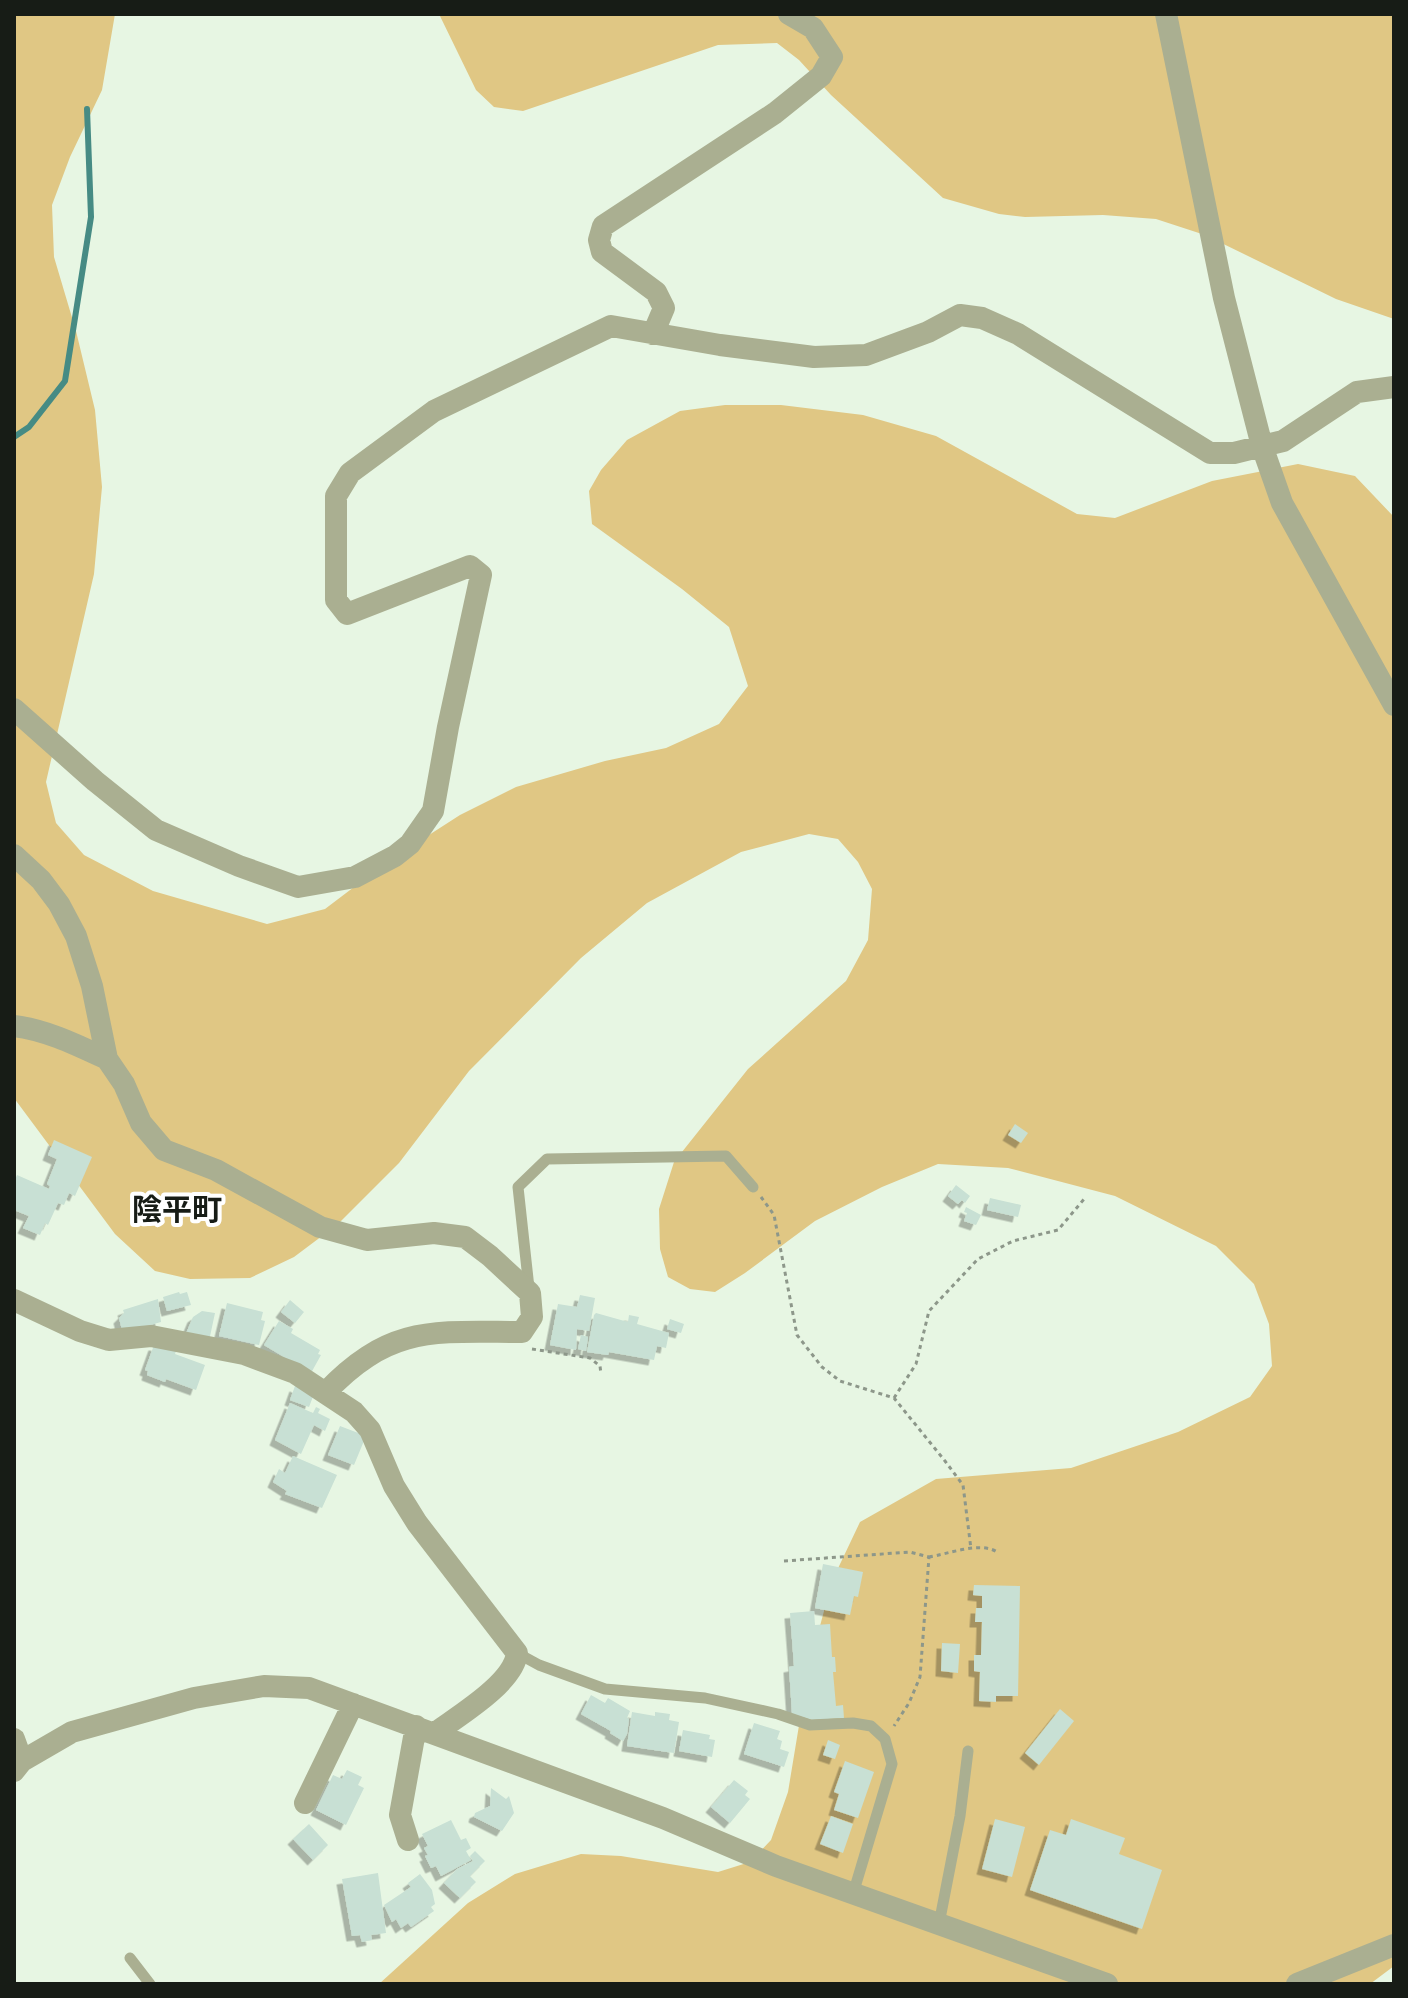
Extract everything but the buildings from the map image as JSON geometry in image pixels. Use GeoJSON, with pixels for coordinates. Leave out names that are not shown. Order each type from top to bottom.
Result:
{"type":"FeatureCollection","features":[{"type":"Feature","properties":{"kind":"street"},"geometry":{"type":"LineString","coordinates":[[653,334],[664,308],[656,292],[602,252],[599,240],[603,226],[775,113],[821,76],[832,57],[813,28],[789,14]]}},
{"type":"Feature","properties":{"kind":"street"},"geometry":{"type":"LineString","coordinates":[[1166,14],[1224,298],[1262,446],[1282,503],[1394,705]]}},
{"type":"Feature","properties":{"kind":"street"},"geometry":{"type":"LineString","coordinates":[[14,709],[156,830],[239,866],[298,887],[355,877],[395,856],[410,844],[433,811],[481,575],[470,566],[347,614],[336,600],[336,496],[350,473],[434,411],[611,326],[814,357],[866,355],[928,332],[960,315],[982,318],[1018,334],[1210,453],[1234,453],[1283,441],[1357,392],[1394,387]]}},
{"type":"Feature","properties":{"kind":"street"},"geometry":{"type":"LineString","coordinates":[[14,855],[41,880],[59,904],[76,936],[92,986],[107,1059],[124,1084],[141,1123],[164,1150],[216,1170],[320,1227],[367,1240],[434,1233],[465,1237],[530,1293],[532,1317],[522,1332],[430,1332],[387,1344],[349,1368],[326,1392]]}},
{"type":"Feature","properties":{"kind":"street"},"geometry":{"type":"LineString","coordinates":[[14,1026],[66,1040],[107,1059]]}},
{"type":"Feature","properties":{"kind":"street"},"geometry":{"type":"LineString","coordinates":[[14,1300],[80,1331],[109,1340],[151,1336],[244,1354],[295,1373],[354,1412],[370,1430],[394,1486],[417,1523],[517,1653],[516,1661],[499,1684],[425,1730],[400,1815],[408,1840]]}},
{"type":"Feature","properties":{"kind":"street"},"geometry":{"type":"LineString","coordinates":[[14,1739],[18,1766],[72,1732],[194,1698],[264,1686],[309,1688],[663,1818],[776,1866],[1107,1984]]}},
{"type":"Feature","properties":{"kind":"street"},"geometry":{"type":"LineString","coordinates":[[305,1803],[353,1704]]}},
{"type":"Feature","properties":{"kind":"street"},"geometry":{"type":"LineString","coordinates":[[1297,1984],[1394,1945]]}},
{"type":"Feature","properties":{"kind":"lane"},"geometry":{"type":"LineString","coordinates":[[530,1293],[518,1187],[547,1159],[726,1156],[753,1187]]}},
{"type":"Feature","properties":{"kind":"lane"},"geometry":{"type":"LineString","coordinates":[[517,1653],[539,1665],[605,1689],[705,1698],[778,1714],[810,1725],[853,1723],[871,1726],[885,1739],[892,1764],[853,1894]]}},
{"type":"Feature","properties":{"kind":"lane"},"geometry":{"type":"LineString","coordinates":[[939,1924],[960,1816],[968,1751]]}},
{"type":"Feature","properties":{"kind":"lane"},"geometry":{"type":"LineString","coordinates":[[130,1958],[150,1984]]}},
{"type":"Feature","properties":{"kind":"path"},"geometry":{"type":"LineString","coordinates":[[753,1187],[774,1215],[797,1335],[822,1367],[840,1381],[894,1398],[963,1485],[971,1549]]}},
{"type":"Feature","properties":{"kind":"path"},"geometry":{"type":"LineString","coordinates":[[894,1398],[916,1364],[929,1311],[978,1259],[1013,1241],[1058,1230],[1085,1198]]}},
{"type":"Feature","properties":{"kind":"path"},"geometry":{"type":"LineString","coordinates":[[522,1332],[531,1349],[590,1358],[600,1366],[601,1374]]}},
{"type":"Feature","properties":{"kind":"path"},"geometry":{"type":"LineString","coordinates":[[784,1561],[910,1552],[929,1557],[991,1548],[997,1552]]}},
{"type":"Feature","properties":{"kind":"path"},"geometry":{"type":"LineString","coordinates":[[885,1739],[909,1703],[920,1677],[929,1557]]}},
{"type":"Feature","properties":{"kind":"shaded area"},"geometry":{"type":"Polygon","coordinates":[[[14,14],[115,14],[102,90],[70,157],[52,205],[54,257],[95,410],[102,487],[94,574],[46,782],[56,823],[84,855],[153,891],[267,924],[325,909],[387,862],[460,815],[516,787],[605,761],[666,748],[719,724],[748,686],[729,627],[592,524],[589,491],[601,470],[627,440],[680,411],[725,405],[781,405],[863,415],[936,436],[1077,514],[1115,518],[1212,481],[1298,464],[1355,476],[1394,517],[1394,1966],[1370,1984],[379,1984],[468,1903],[515,1874],[581,1854],[621,1856],[718,1872],[750,1862],[771,1840],[788,1792],[808,1671],[832,1581],[860,1522],[936,1479],[1071,1468],[1178,1432],[1250,1397],[1272,1366],[1269,1324],[1254,1284],[1216,1246],[1115,1196],[1008,1168],[938,1164],[882,1187],[815,1221],[715,1292],[690,1289],[668,1277],[660,1249],[659,1209],[674,1162],[748,1069],[846,981],[868,940],[872,889],[858,862],[838,839],[809,834],[741,852],[647,903],[581,958],[469,1071],[399,1163],[338,1224],[294,1257],[250,1278],[190,1279],[155,1271],[115,1234],[14,1098],[14,14]]]}},
{"type":"Feature","properties":{"kind":"shaded area"},"geometry":{"type":"Polygon","coordinates":[[[439,14],[1394,14],[1394,319],[1336,299],[1205,235],[1156,219],[1103,215],[1025,217],[999,214],[943,198],[831,95],[799,60],[777,43],[718,45],[523,111],[494,107],[476,90],[439,14]]]}},
{"type":"Feature","properties":{"kind":"waterway"},"geometry":{"type":"LineString","coordinates":[[14,437],[29,427],[65,381],[91,217],[87,109]]}},
{"type":"Feature","properties":{"kind":"district","name":"陰平町"},"geometry":{"type":"Point","coordinates":[177,1210]}}]}
